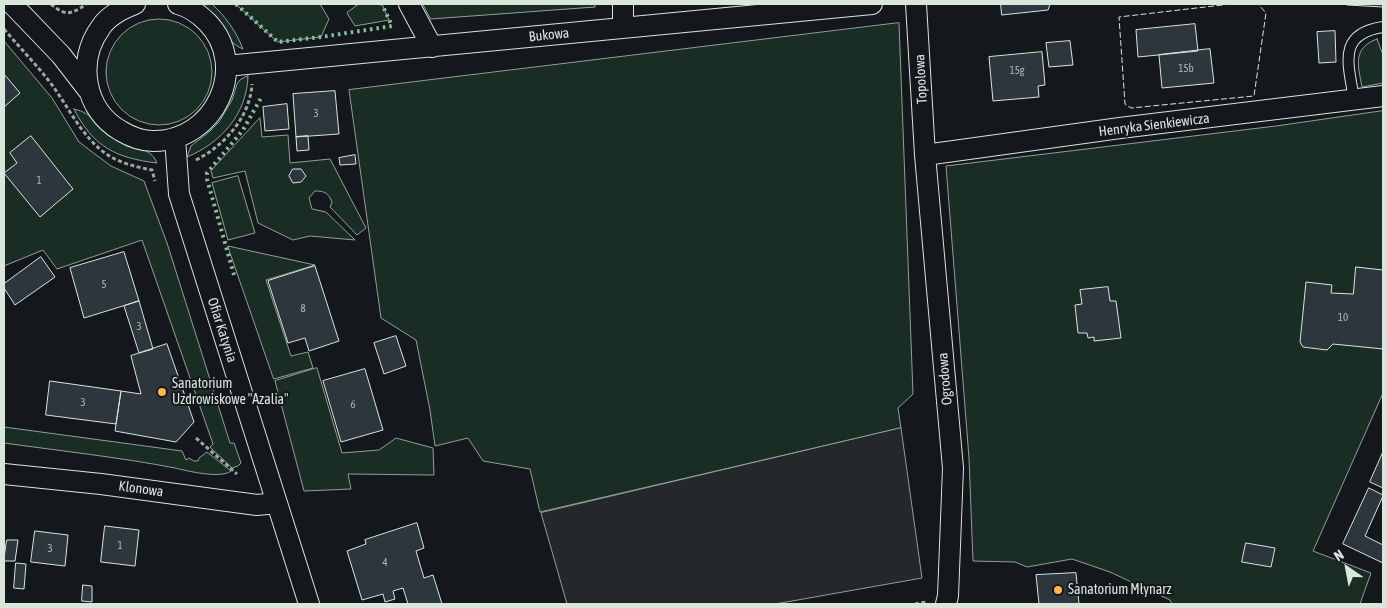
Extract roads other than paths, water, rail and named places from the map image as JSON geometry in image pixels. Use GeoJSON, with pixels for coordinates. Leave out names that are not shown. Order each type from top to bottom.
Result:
{"type":"FeatureCollection","features":[{"type":"Feature","properties":{"kind":"street"},"geometry":{"type":"LineString","coordinates":[[12,4],[61,56],[88,90],[97,110],[112,126],[131,137],[153,141],[175,138],[197,128],[214,111],[224,90],[226,66],[222,46],[213,28],[199,14],[178,4]]}},
{"type":"Feature","properties":{"kind":"street"},"geometry":{"type":"LineString","coordinates":[[88,90],[85,67],[90,45],[101,26],[118,11],[135,4]]}},
{"type":"Feature","properties":{"kind":"street"},"geometry":{"type":"LineString","coordinates":[[409,4],[432,47]]}},
{"type":"Feature","properties":{"kind":"street"},"geometry":{"type":"LineString","coordinates":[[623,4],[623,27]]}},
{"type":"Feature","properties":{"kind":"street","name":"Bukowa"},"geometry":{"type":"LineString","coordinates":[[226,66],[872,4]]}},
{"type":"Feature","properties":{"kind":"street","name":"Topolowa"},"geometry":{"type":"LineString","coordinates":[[916,4],[925,155]]}},
{"type":"Feature","properties":{"kind":"street","name":"Henryka Sienkiewicza"},"geometry":{"type":"LineString","coordinates":[[925,155],[1120,128],[1383,96]]}},
{"type":"Feature","properties":{"kind":"street","name":"Ofiar Katynia"},"geometry":{"type":"LineString","coordinates":[[175,138],[179,194],[309,604]]}},
{"type":"Feature","properties":{"kind":"street","name":"Ogrodowa"},"geometry":{"type":"LineString","coordinates":[[925,155],[953,468],[948,596],[946,604]]}},
{"type":"Feature","properties":{"kind":"street","name":"Klonowa"},"geometry":{"type":"LineString","coordinates":[[4,474],[101,484],[257,505],[277,503]]}},
{"type":"Feature","properties":{"kind":"lane"},"geometry":{"type":"LineString","coordinates":[[1354,100],[1348,56],[1351,43],[1361,34],[1372,28],[1383,27]]}},
{"type":"Feature","properties":{"kind":"place","name":"Sanatorium Uzdrowiskowe \"Azalia\""},"geometry":{"type":"Point","coordinates":[162,392]}},
{"type":"Feature","properties":{"kind":"place","name":"Sanatorium Młynarz"},"geometry":{"type":"Point","coordinates":[1058,590]}}]}
